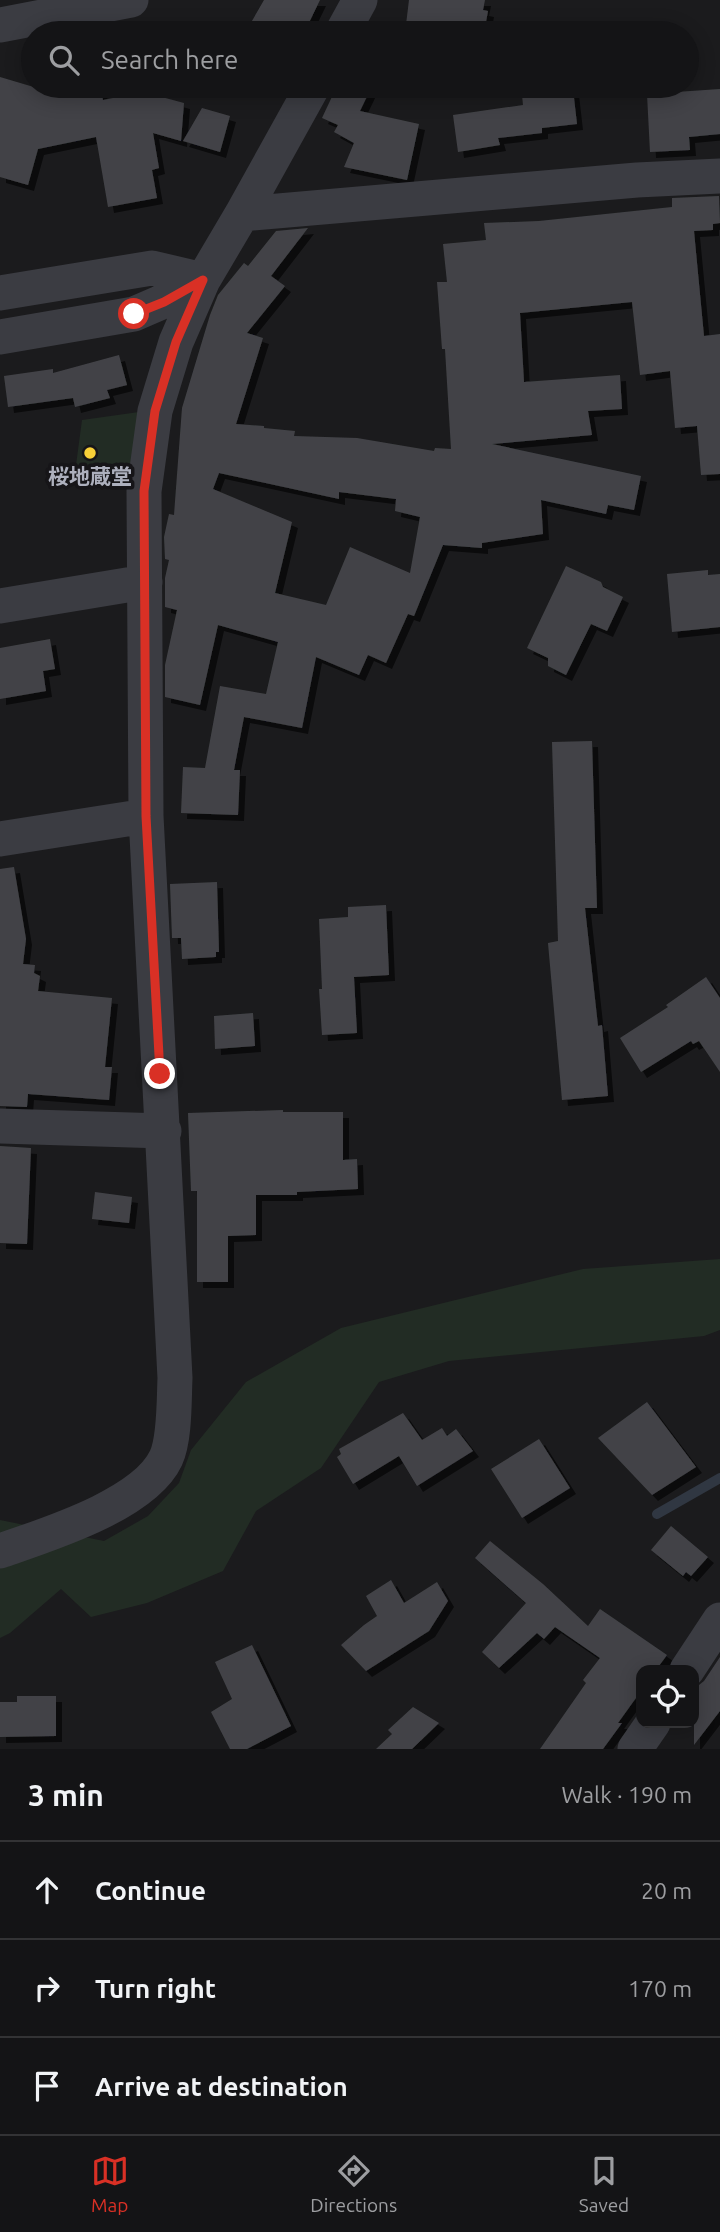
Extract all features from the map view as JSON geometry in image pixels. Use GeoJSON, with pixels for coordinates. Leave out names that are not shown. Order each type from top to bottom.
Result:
{"type":"FeatureCollection","features":[{"type":"Feature","properties":{"kind":"street"},"geometry":{"type":"LineString","coordinates":[[0,25],[131,0]]}},
{"type":"Feature","properties":{"kind":"street"},"geometry":{"type":"LineString","coordinates":[[349,21],[360,0]]}},
{"type":"Feature","properties":{"kind":"street"},"geometry":{"type":"LineString","coordinates":[[0,1551],[94,1516],[119,1502],[137,1491],[166,1458],[173,1419],[175,1378],[146,816],[144,491],[155,411],[176,342],[203,280],[306,98]]}},
{"type":"Feature","properties":{"kind":"street"},"geometry":{"type":"LineString","coordinates":[[242,214],[637,180],[720,176]]}},
{"type":"Feature","properties":{"kind":"street"},"geometry":{"type":"LineString","coordinates":[[0,293],[152,268],[203,280]]}},
{"type":"Feature","properties":{"kind":"street"},"geometry":{"type":"LineString","coordinates":[[0,337],[134,314],[164,302],[203,280]]}},
{"type":"Feature","properties":{"kind":"street"},"geometry":{"type":"LineString","coordinates":[[0,606],[145,582]]}},
{"type":"Feature","properties":{"kind":"street"},"geometry":{"type":"LineString","coordinates":[[0,839],[146,816]]}},
{"type":"Feature","properties":{"kind":"street"},"geometry":{"type":"LineString","coordinates":[[0,1126],[164,1131]]}},
{"type":"Feature","properties":{"kind":"street"},"geometry":{"type":"LineString","coordinates":[[690,1665],[720,1620]]}},
{"type":"Feature","properties":{"kind":"street"},"geometry":{"type":"LineString","coordinates":[[635,1749],[650,1728]]}},
{"type":"Feature","properties":{"kind":"shaded area"},"geometry":{"type":"Polygon","coordinates":[[[139,412],[129,481],[76,465],[82,420],[139,412]]]}},
{"type":"Feature","properties":{"kind":"shaded area"},"geometry":{"type":"Polygon","coordinates":[[[720,1259],[720,1330],[704,1336],[449,1361],[379,1382],[321,1468],[256,1511],[223,1571],[147,1603],[91,1617],[61,1589],[10,1633],[0,1638],[0,1520],[104,1541],[148,1516],[179,1483],[191,1450],[246,1382],[341,1328],[583,1269],[720,1259]]]}},
{"type":"Feature","properties":{"kind":"building"},"geometry":{"type":"Polygon","coordinates":[[[264,0],[320,0],[310,21],[252,21],[264,0]]]}},
{"type":"Feature","properties":{"kind":"building"},"geometry":{"type":"Polygon","coordinates":[[[409,0],[485,0],[483,10],[488,11],[486,21],[406,21],[409,0]]]}},
{"type":"Feature","properties":{"kind":"building"},"geometry":{"type":"Polygon","coordinates":[[[0,77],[21,83],[21,98],[165,98],[184,103],[181,141],[153,133],[159,168],[152,170],[157,198],[108,207],[96,137],[38,149],[28,185],[0,177],[0,77]]]}},
{"type":"Feature","properties":{"kind":"building"},"geometry":{"type":"Polygon","coordinates":[[[720,89],[720,134],[689,137],[690,150],[650,152],[647,98],[699,98],[699,90],[720,89]]]}},
{"type":"Feature","properties":{"kind":"building"},"geometry":{"type":"Polygon","coordinates":[[[331,98],[366,98],[360,111],[419,124],[407,180],[344,167],[354,143],[334,132],[338,125],[322,118],[331,98]]]}},
{"type":"Feature","properties":{"kind":"building"},"geometry":{"type":"Polygon","coordinates":[[[522,98],[574,98],[577,124],[542,128],[542,133],[498,138],[500,145],[458,152],[453,115],[523,105],[522,98]]]}},
{"type":"Feature","properties":{"kind":"building"},"geometry":{"type":"Polygon","coordinates":[[[202,108],[230,116],[220,152],[183,141],[202,108]]]}},
{"type":"Feature","properties":{"kind":"building"},"geometry":{"type":"Polygon","coordinates":[[[719,196],[720,223],[713,224],[713,230],[694,231],[704,336],[720,334],[720,474],[701,475],[697,426],[675,428],[670,371],[640,375],[632,302],[520,313],[524,382],[620,375],[622,409],[588,411],[592,435],[492,444],[641,476],[634,510],[608,505],[606,514],[541,500],[543,534],[482,543],[482,548],[443,545],[414,616],[408,614],[386,663],[368,655],[359,675],[316,657],[302,728],[244,717],[234,770],[240,770],[238,815],[181,813],[183,767],[205,768],[220,686],[266,694],[278,642],[218,625],[200,705],[165,697],[165,665],[177,610],[165,607],[165,578],[169,560],[165,559],[164,537],[169,514],[174,515],[182,408],[218,295],[244,263],[248,266],[276,231],[308,228],[271,276],[285,286],[247,333],[263,338],[236,424],[295,431],[294,436],[357,438],[434,451],[435,448],[451,449],[445,349],[442,349],[437,282],[447,282],[443,244],[486,240],[484,223],[539,221],[672,207],[672,198],[719,196]],[[219,473],[213,489],[292,522],[275,593],[326,605],[350,547],[410,573],[420,517],[395,511],[396,499],[339,492],[339,499],[219,473]]]}},
{"type":"Feature","properties":{"kind":"building"},"geometry":{"type":"Polygon","coordinates":[[[119,355],[127,385],[107,390],[110,398],[75,407],[73,398],[8,407],[4,376],[53,369],[53,373],[119,355]]]}},
{"type":"Feature","properties":{"kind":"building"},"geometry":{"type":"Polygon","coordinates":[[[566,566],[601,582],[603,587],[623,597],[607,631],[591,624],[566,675],[548,666],[548,658],[527,648],[566,566]]]}},
{"type":"Feature","properties":{"kind":"building"},"geometry":{"type":"Polygon","coordinates":[[[708,570],[708,575],[720,574],[720,627],[672,632],[667,574],[708,570]]]}},
{"type":"Feature","properties":{"kind":"building"},"geometry":{"type":"Polygon","coordinates":[[[50,639],[55,669],[43,671],[46,691],[0,699],[0,648],[50,639]]]}},
{"type":"Feature","properties":{"kind":"building"},"geometry":{"type":"Polygon","coordinates":[[[592,741],[597,908],[585,908],[598,1026],[602,1025],[608,1096],[562,1100],[548,943],[558,941],[552,742],[592,741]]]}},
{"type":"Feature","properties":{"kind":"building"},"geometry":{"type":"Polygon","coordinates":[[[14,867],[26,939],[23,964],[35,965],[34,973],[40,976],[38,991],[112,998],[105,1067],[112,1067],[109,1100],[28,1094],[27,1107],[0,1106],[0,869],[14,867]]]}},
{"type":"Feature","properties":{"kind":"building"},"geometry":{"type":"Polygon","coordinates":[[[217,882],[219,952],[216,952],[216,957],[182,959],[181,938],[172,938],[170,884],[217,882]]]}},
{"type":"Feature","properties":{"kind":"building"},"geometry":{"type":"Polygon","coordinates":[[[386,905],[389,975],[354,977],[357,1033],[322,1035],[319,919],[348,917],[348,907],[386,905]]]}},
{"type":"Feature","properties":{"kind":"building"},"geometry":{"type":"Polygon","coordinates":[[[706,977],[720,998],[720,1072],[699,1041],[693,1044],[691,1041],[641,1072],[620,1038],[668,1007],[666,1005],[706,977]]]}},
{"type":"Feature","properties":{"kind":"building"},"geometry":{"type":"Polygon","coordinates":[[[253,1013],[255,1046],[215,1049],[214,1016],[253,1013]]]}},
{"type":"Feature","properties":{"kind":"building"},"geometry":{"type":"Polygon","coordinates":[[[283,1110],[343,1112],[343,1160],[357,1159],[358,1189],[297,1192],[297,1195],[256,1195],[256,1235],[228,1236],[228,1282],[197,1282],[197,1191],[191,1191],[188,1113],[283,1110]]]}},
{"type":"Feature","properties":{"kind":"building"},"geometry":{"type":"Polygon","coordinates":[[[0,1146],[31,1148],[27,1244],[0,1243],[0,1146]]]}},
{"type":"Feature","properties":{"kind":"building"},"geometry":{"type":"Polygon","coordinates":[[[95,1192],[132,1197],[129,1223],[92,1219],[95,1192]]]}},
{"type":"Feature","properties":{"kind":"building"},"geometry":{"type":"Polygon","coordinates":[[[647,1402],[696,1467],[652,1495],[598,1438],[647,1402]]]}},
{"type":"Feature","properties":{"kind":"building"},"geometry":{"type":"Polygon","coordinates":[[[403,1413],[422,1440],[442,1428],[447,1436],[456,1429],[473,1451],[417,1486],[399,1456],[353,1484],[337,1457],[341,1454],[339,1449],[403,1413]]]}},
{"type":"Feature","properties":{"kind":"building"},"geometry":{"type":"Polygon","coordinates":[[[539,1439],[570,1488],[522,1518],[491,1469],[539,1439]]]}},
{"type":"Feature","properties":{"kind":"building"},"geometry":{"type":"Polygon","coordinates":[[[671,1526],[708,1557],[691,1576],[686,1572],[683,1576],[651,1550],[671,1526]]]}},
{"type":"Feature","properties":{"kind":"building"},"geometry":{"type":"Polygon","coordinates":[[[490,1541],[543,1584],[588,1626],[600,1609],[667,1655],[660,1665],[636,1665],[636,1698],[603,1749],[540,1749],[600,1658],[555,1627],[544,1639],[537,1633],[499,1668],[482,1652],[526,1603],[475,1558],[490,1541]]]}},
{"type":"Feature","properties":{"kind":"building"},"geometry":{"type":"Polygon","coordinates":[[[391,1580],[404,1603],[437,1582],[448,1601],[429,1631],[366,1671],[341,1645],[377,1616],[366,1596],[391,1580]]]}},
{"type":"Feature","properties":{"kind":"building"},"geometry":{"type":"Polygon","coordinates":[[[252,1645],[291,1726],[247,1749],[230,1749],[211,1712],[232,1699],[215,1662],[252,1645]]]}},
{"type":"Feature","properties":{"kind":"building"},"geometry":{"type":"Polygon","coordinates":[[[720,1657],[720,1711],[694,1745],[694,1728],[699,1728],[699,1685],[720,1657]]]}},
{"type":"Feature","properties":{"kind":"building"},"geometry":{"type":"Polygon","coordinates":[[[17,1696],[56,1696],[56,1736],[0,1737],[0,1702],[17,1702],[17,1696]]]}},
{"type":"Feature","properties":{"kind":"building"},"geometry":{"type":"Polygon","coordinates":[[[413,1707],[439,1723],[412,1749],[376,1749],[392,1734],[388,1730],[413,1707]]]}},
{"type":"Feature","properties":{"kind":"waterway"},"geometry":{"type":"LineString","coordinates":[[657,1514],[720,1478]]}},
{"type":"Feature","properties":{"kind":"place","name":"桜地蔵堂"},"geometry":{"type":"Point","coordinates":[90,453]}},
{"type":"Feature","properties":{"kind":"route"},"geometry":{"type":"LineString","coordinates":[[134,314],[164,302],[203,280],[176,342],[155,411],[144,491],[146,816],[160,1074]]}}]}
